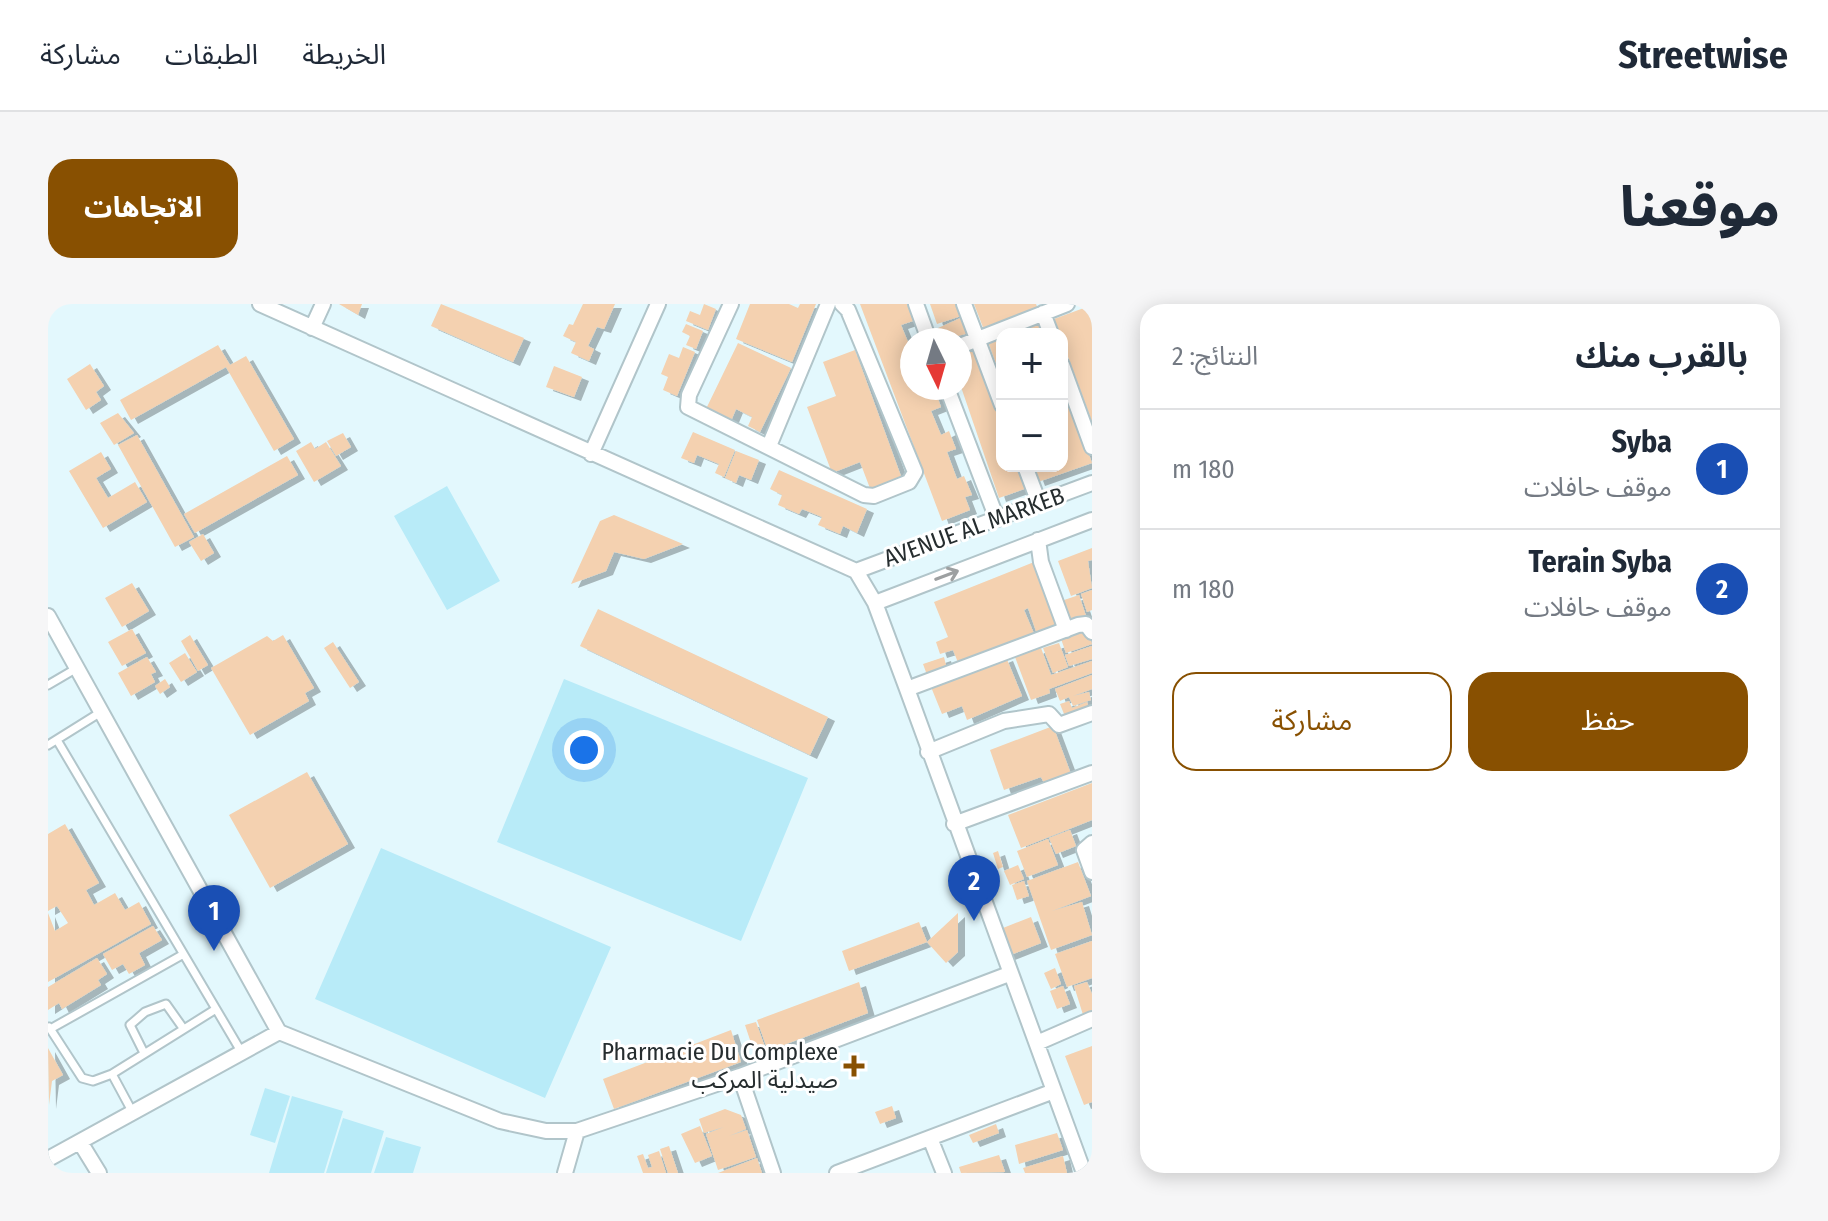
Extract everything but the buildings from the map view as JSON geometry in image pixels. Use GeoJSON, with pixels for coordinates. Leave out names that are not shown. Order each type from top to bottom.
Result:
{"type":"FeatureCollection","features":[{"type":"Feature","properties":{"kind":"street"},"geometry":{"type":"LineString","coordinates":[[260,304],[856,571],[875,603],[1084,1173]]}},
{"type":"Feature","properties":{"kind":"street"},"geometry":{"type":"LineString","coordinates":[[312,328],[323,304]]}},
{"type":"Feature","properties":{"kind":"street"},"geometry":{"type":"LineString","coordinates":[[591,454],[658,304]]}},
{"type":"Feature","properties":{"kind":"street"},"geometry":{"type":"LineString","coordinates":[[731,304],[686,403],[691,409],[864,495],[874,496],[914,478],[848,310],[842,304]]}},
{"type":"Feature","properties":{"kind":"street"},"geometry":{"type":"LineString","coordinates":[[769,446],[828,304]]}},
{"type":"Feature","properties":{"kind":"street"},"geometry":{"type":"LineString","coordinates":[[916,304],[925,328]]}},
{"type":"Feature","properties":{"kind":"street"},"geometry":{"type":"LineString","coordinates":[[964,304],[1000,400]]}},
{"type":"Feature","properties":{"kind":"street"},"geometry":{"type":"LineString","coordinates":[[972,341],[1047,309],[1067,304]]}},
{"type":"Feature","properties":{"kind":"street"},"geometry":{"type":"LineString","coordinates":[[1068,381],[1092,447]]}},
{"type":"Feature","properties":{"kind":"street"},"geometry":{"type":"LineString","coordinates":[[952,400],[997,519]]}},
{"type":"Feature","properties":{"kind":"street"},"geometry":{"type":"LineString","coordinates":[[1027,472],[1039,503]]}},
{"type":"Feature","properties":{"kind":"street","name":"AVENUE AL MARKEB"},"geometry":{"type":"LineString","coordinates":[[856,571],[1092,483]]}},
{"type":"Feature","properties":{"kind":"street","name":"AVENUE AL MARKEB"},"geometry":{"type":"LineString","coordinates":[[875,603],[1092,520]]}},
{"type":"Feature","properties":{"kind":"street"},"geometry":{"type":"LineString","coordinates":[[1038,540],[1041,562],[1079,629]]}},
{"type":"Feature","properties":{"kind":"street"},"geometry":{"type":"LineString","coordinates":[[907,689],[1079,629],[1092,615]]}},
{"type":"Feature","properties":{"kind":"street"},"geometry":{"type":"LineString","coordinates":[[48,616],[279,1032],[500,1121],[546,1131],[577,1131],[740,1076],[1009,974]]}},
{"type":"Feature","properties":{"kind":"street"},"geometry":{"type":"LineString","coordinates":[[928,752],[1026,715],[1049,714],[1059,725],[1092,713]]}},
{"type":"Feature","properties":{"kind":"street"},"geometry":{"type":"LineString","coordinates":[[954,824],[1092,773]]}},
{"type":"Feature","properties":{"kind":"street"},"geometry":{"type":"LineString","coordinates":[[1092,843],[1084,850],[1092,872]]}},
{"type":"Feature","properties":{"kind":"street"},"geometry":{"type":"LineString","coordinates":[[1037,1043],[1092,1019]]}},
{"type":"Feature","properties":{"kind":"street"},"geometry":{"type":"LineString","coordinates":[[48,1159],[279,1032]]}},
{"type":"Feature","properties":{"kind":"street"},"geometry":{"type":"LineString","coordinates":[[740,1076],[773,1173]]}},
{"type":"Feature","properties":{"kind":"street"},"geometry":{"type":"LineString","coordinates":[[837,1173],[1054,1091]]}},
{"type":"Feature","properties":{"kind":"street"},"geometry":{"type":"LineString","coordinates":[[565,1173],[577,1131]]}},
{"type":"Feature","properties":{"kind":"street"},"geometry":{"type":"LineString","coordinates":[[930,1138],[944,1173]]}},
{"type":"Feature","properties":{"kind":"street"},"geometry":{"type":"LineString","coordinates":[[80,1142],[99,1173]]}},
{"type":"Feature","properties":{"kind":"lane"},"geometry":{"type":"LineString","coordinates":[[48,685],[77,668]]}},
{"type":"Feature","properties":{"kind":"lane"},"geometry":{"type":"LineString","coordinates":[[48,745],[101,712]]}},
{"type":"Feature","properties":{"kind":"lane"},"geometry":{"type":"LineString","coordinates":[[57,740],[242,1053]]}},
{"type":"Feature","properties":{"kind":"lane"},"geometry":{"type":"LineString","coordinates":[[182,955],[50,1028],[82,1078],[88,1082],[112,1074],[216,1009]]}},
{"type":"Feature","properties":{"kind":"lane"},"geometry":{"type":"LineString","coordinates":[[144,1053],[130,1025],[145,1012],[166,1004],[183,1028]]}},
{"type":"Feature","properties":{"kind":"lane"},"geometry":{"type":"LineString","coordinates":[[112,1074],[133,1113]]}},
{"type":"Feature","properties":{"kind":"shaded area"},"geometry":{"type":"Polygon","coordinates":[[[447,486],[500,581],[447,610],[394,516],[447,486]]]}},
{"type":"Feature","properties":{"kind":"shaded area"},"geometry":{"type":"Polygon","coordinates":[[[564,679],[808,778],[741,941],[497,842],[564,679]]]}},
{"type":"Feature","properties":{"kind":"shaded area"},"geometry":{"type":"Polygon","coordinates":[[[381,848],[611,947],[545,1098],[315,999],[381,848]]]}},
{"type":"Feature","properties":{"kind":"shaded area"},"geometry":{"type":"Polygon","coordinates":[[[265,1088],[290,1096],[275,1143],[250,1135],[265,1088]]]}},
{"type":"Feature","properties":{"kind":"shaded area"},"geometry":{"type":"Polygon","coordinates":[[[292,1096],[343,1111],[324,1173],[269,1173],[292,1096]]]}},
{"type":"Feature","properties":{"kind":"shaded area"},"geometry":{"type":"Polygon","coordinates":[[[343,1118],[384,1131],[371,1173],[326,1173],[343,1118]]]}},
{"type":"Feature","properties":{"kind":"shaded area"},"geometry":{"type":"Polygon","coordinates":[[[386,1137],[421,1147],[413,1173],[374,1173],[386,1137]]]}},
{"type":"Feature","properties":{"kind":"place","name":"Terain Syba"},"geometry":{"type":"Point","coordinates":[974,921]}},
{"type":"Feature","properties":{"kind":"place","name":"Syba"},"geometry":{"type":"Point","coordinates":[214,951]}},
{"type":"Feature","properties":{"kind":"place","name":"Pharmacie Du Complexe صيدلية المركب"},"geometry":{"type":"Point","coordinates":[854,1066]}}]}
